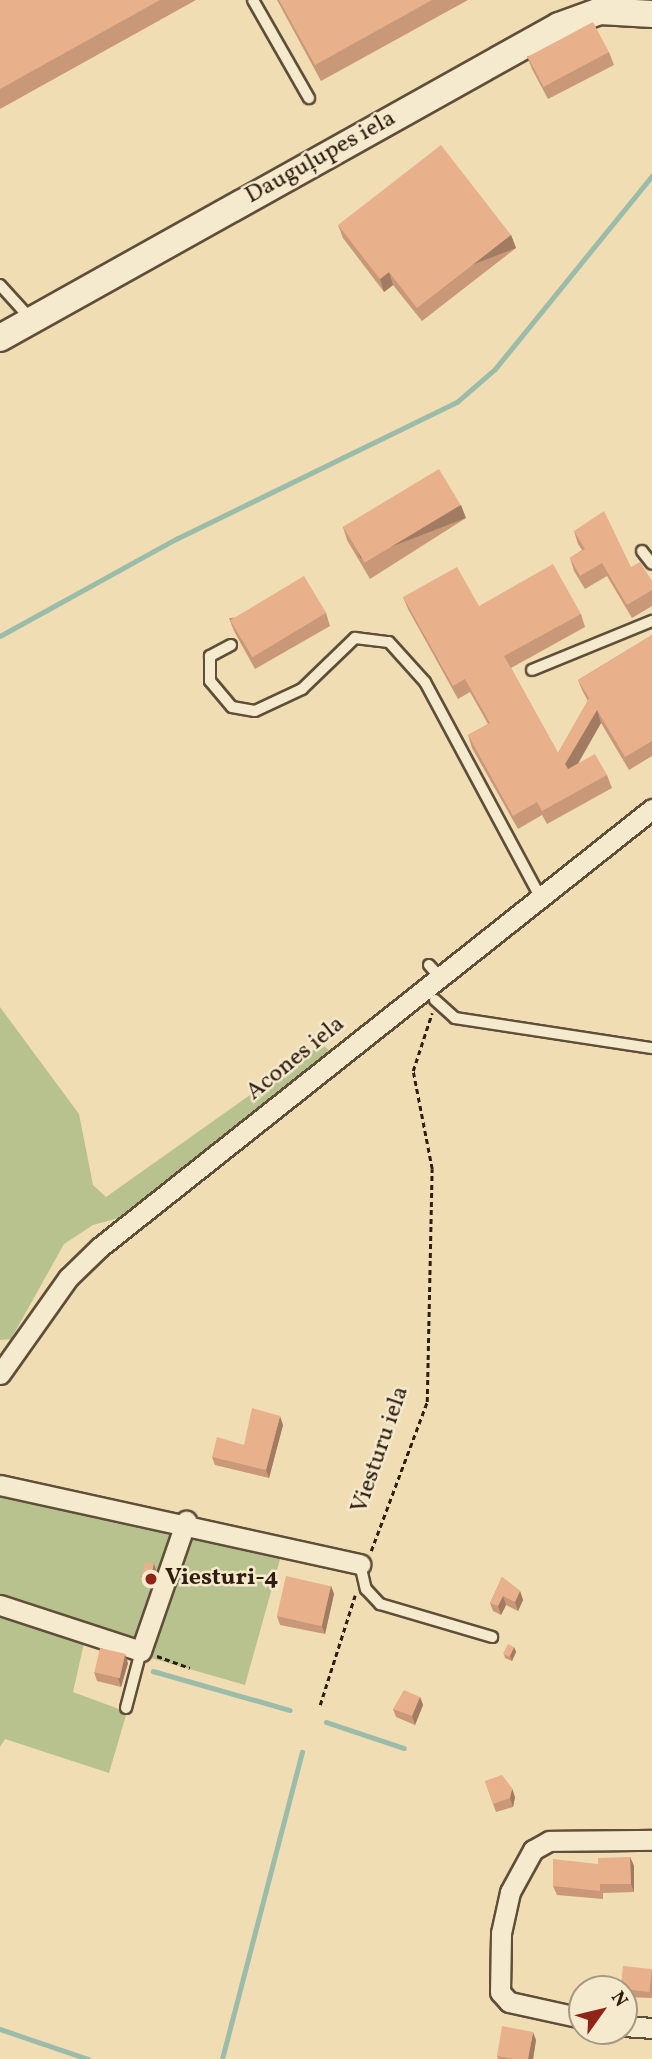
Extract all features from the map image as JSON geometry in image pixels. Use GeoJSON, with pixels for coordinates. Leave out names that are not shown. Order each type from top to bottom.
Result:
{"type":"FeatureCollection","features":[{"type":"Feature","properties":{"kind":"street","name":"Dauguļupes iela"},"geometry":{"type":"LineString","coordinates":[[0,338],[559,26],[600,11],[652,14]]}},
{"type":"Feature","properties":{"kind":"street","name":"Acones iela"},"geometry":{"type":"LineString","coordinates":[[0,1374],[68,1278],[100,1247],[434,970],[652,809]]}},
{"type":"Feature","properties":{"kind":"street"},"geometry":{"type":"LineString","coordinates":[[0,1485],[186,1521],[362,1570]]}},
{"type":"Feature","properties":{"kind":"street"},"geometry":{"type":"LineString","coordinates":[[0,1605],[141,1650],[186,1521]]}},
{"type":"Feature","properties":{"kind":"street"},"geometry":{"type":"LineString","coordinates":[[568,2015],[509,2002],[500,1992],[504,1919],[533,1850],[549,1841],[652,1840]]}},
{"type":"Feature","properties":{"kind":"lane"},"geometry":{"type":"LineString","coordinates":[[253,0],[309,98]]}},
{"type":"Feature","properties":{"kind":"lane"},"geometry":{"type":"LineString","coordinates":[[0,285],[32,320]]}},
{"type":"Feature","properties":{"kind":"lane"},"geometry":{"type":"LineString","coordinates":[[642,551],[652,564]]}},
{"type":"Feature","properties":{"kind":"lane"},"geometry":{"type":"LineString","coordinates":[[532,670],[652,621]]}},
{"type":"Feature","properties":{"kind":"lane"},"geometry":{"type":"LineString","coordinates":[[231,645],[211,656],[210,681],[232,707],[255,711],[302,689],[355,638],[389,642],[425,682],[538,895]]}},
{"type":"Feature","properties":{"kind":"lane"},"geometry":{"type":"LineString","coordinates":[[435,1000],[455,1018],[652,1048]]}},
{"type":"Feature","properties":{"kind":"lane"},"geometry":{"type":"LineString","coordinates":[[362,1570],[366,1589],[380,1604],[492,1637]]}},
{"type":"Feature","properties":{"kind":"lane"},"geometry":{"type":"LineString","coordinates":[[125,1708],[141,1650]]}},
{"type":"Feature","properties":{"kind":"path","name":"Viesturu iela"},"geometry":{"type":"LineString","coordinates":[[320,1705],[362,1570],[372,1550],[427,1402],[432,1169],[413,1070],[435,1000]]}},
{"type":"Feature","properties":{"kind":"path"},"geometry":{"type":"LineString","coordinates":[[141,1650],[190,1668]]}},
{"type":"Feature","properties":{"kind":"green space"},"geometry":{"type":"Polygon","coordinates":[[[0,1007],[79,1114],[93,1185],[106,1197],[322,1044],[337,1058],[133,1214],[93,1225],[64,1244],[11,1339],[0,1340],[0,1007]]]}},
{"type":"Feature","properties":{"kind":"green space"},"geometry":{"type":"Polygon","coordinates":[[[0,1485],[284,1545],[245,1685],[85,1639],[73,1692],[127,1712],[109,1773],[5,1739],[0,1747],[0,1485]]]}},
{"type":"Feature","properties":{"kind":"building"},"geometry":{"type":"Polygon","coordinates":[[[0,0],[160,0],[0,89],[0,0]]]}},
{"type":"Feature","properties":{"kind":"building"},"geometry":{"type":"Polygon","coordinates":[[[279,0],[432,0],[315,65],[279,0]]]}},
{"type":"Feature","properties":{"kind":"building"},"geometry":{"type":"Polygon","coordinates":[[[593,22],[609,52],[544,87],[528,57],[593,22]]]}},
{"type":"Feature","properties":{"kind":"building"},"geometry":{"type":"Polygon","coordinates":[[[441,145],[511,235],[417,308],[389,272],[380,279],[338,225],[441,145]]]}},
{"type":"Feature","properties":{"kind":"building"},"geometry":{"type":"Polygon","coordinates":[[[439,469],[461,505],[365,563],[343,527],[439,469]]]}},
{"type":"Feature","properties":{"kind":"building"},"geometry":{"type":"Polygon","coordinates":[[[604,511],[631,567],[640,562],[652,581],[652,590],[627,605],[602,563],[580,576],[570,558],[585,549],[574,531],[604,511]]]}},
{"type":"Feature","properties":{"kind":"building"},"geometry":{"type":"Polygon","coordinates":[[[553,564],[581,614],[504,656],[558,753],[589,698],[578,680],[652,635],[652,741],[625,757],[597,710],[565,764],[568,769],[595,754],[607,775],[542,811],[537,802],[513,816],[468,735],[490,723],[465,679],[453,686],[403,597],[457,567],[479,606],[553,564]]]}},
{"type":"Feature","properties":{"kind":"building"},"geometry":{"type":"Polygon","coordinates":[[[304,576],[326,613],[252,657],[230,620],[304,576]]]}},
{"type":"Feature","properties":{"kind":"building"},"geometry":{"type":"Polygon","coordinates":[[[252,1408],[280,1416],[266,1470],[212,1457],[217,1437],[244,1445],[252,1408]]]}},
{"type":"Feature","properties":{"kind":"building"},"geometry":{"type":"Polygon","coordinates":[[[145,1562],[154,1564],[150,1579],[142,1577],[145,1562]]]}},
{"type":"Feature","properties":{"kind":"building"},"geometry":{"type":"Polygon","coordinates":[[[286,1576],[331,1586],[322,1626],[277,1616],[286,1576]]]}},
{"type":"Feature","properties":{"kind":"building"},"geometry":{"type":"Polygon","coordinates":[[[502,1577],[520,1591],[515,1602],[503,1596],[498,1606],[490,1603],[502,1577]]]}},
{"type":"Feature","properties":{"kind":"building"},"geometry":{"type":"Polygon","coordinates":[[[508,1644],[514,1647],[509,1657],[503,1654],[508,1644]]]}},
{"type":"Feature","properties":{"kind":"building"},"geometry":{"type":"Polygon","coordinates":[[[100,1648],[125,1654],[120,1678],[94,1672],[100,1648]]]}},
{"type":"Feature","properties":{"kind":"building"},"geometry":{"type":"Polygon","coordinates":[[[404,1690],[420,1697],[412,1716],[393,1709],[404,1690]]]}},
{"type":"Feature","properties":{"kind":"building"},"geometry":{"type":"Polygon","coordinates":[[[502,1775],[512,1788],[510,1798],[493,1804],[485,1781],[502,1775]]]}},
{"type":"Feature","properties":{"kind":"building"},"geometry":{"type":"Polygon","coordinates":[[[630,1857],[631,1884],[600,1884],[600,1891],[553,1886],[553,1859],[598,1864],[598,1858],[630,1857]]]}},
{"type":"Feature","properties":{"kind":"building"},"geometry":{"type":"Polygon","coordinates":[[[623,1966],[652,1969],[649,1992],[638,1991],[638,1975],[622,1975],[623,1966]]]}},
{"type":"Feature","properties":{"kind":"building"},"geometry":{"type":"Polygon","coordinates":[[[502,2026],[533,2032],[528,2059],[497,2056],[502,2026]]]}},
{"type":"Feature","properties":{"kind":"waterway"},"geometry":{"type":"LineString","coordinates":[[0,636],[176,539],[457,402],[495,369],[652,176]]}},
{"type":"Feature","properties":{"kind":"waterway"},"geometry":{"type":"LineString","coordinates":[[153,1671],[290,1710]]}},
{"type":"Feature","properties":{"kind":"waterway"},"geometry":{"type":"LineString","coordinates":[[326,1722],[404,1748]]}},
{"type":"Feature","properties":{"kind":"waterway"},"geometry":{"type":"LineString","coordinates":[[222,2059],[302,1752]]}},
{"type":"Feature","properties":{"kind":"waterway"},"geometry":{"type":"LineString","coordinates":[[0,2029],[88,2059]]}},
{"type":"Feature","properties":{"kind":"place","name":"Viesturi-4"},"geometry":{"type":"Point","coordinates":[151,1579]}}]}
